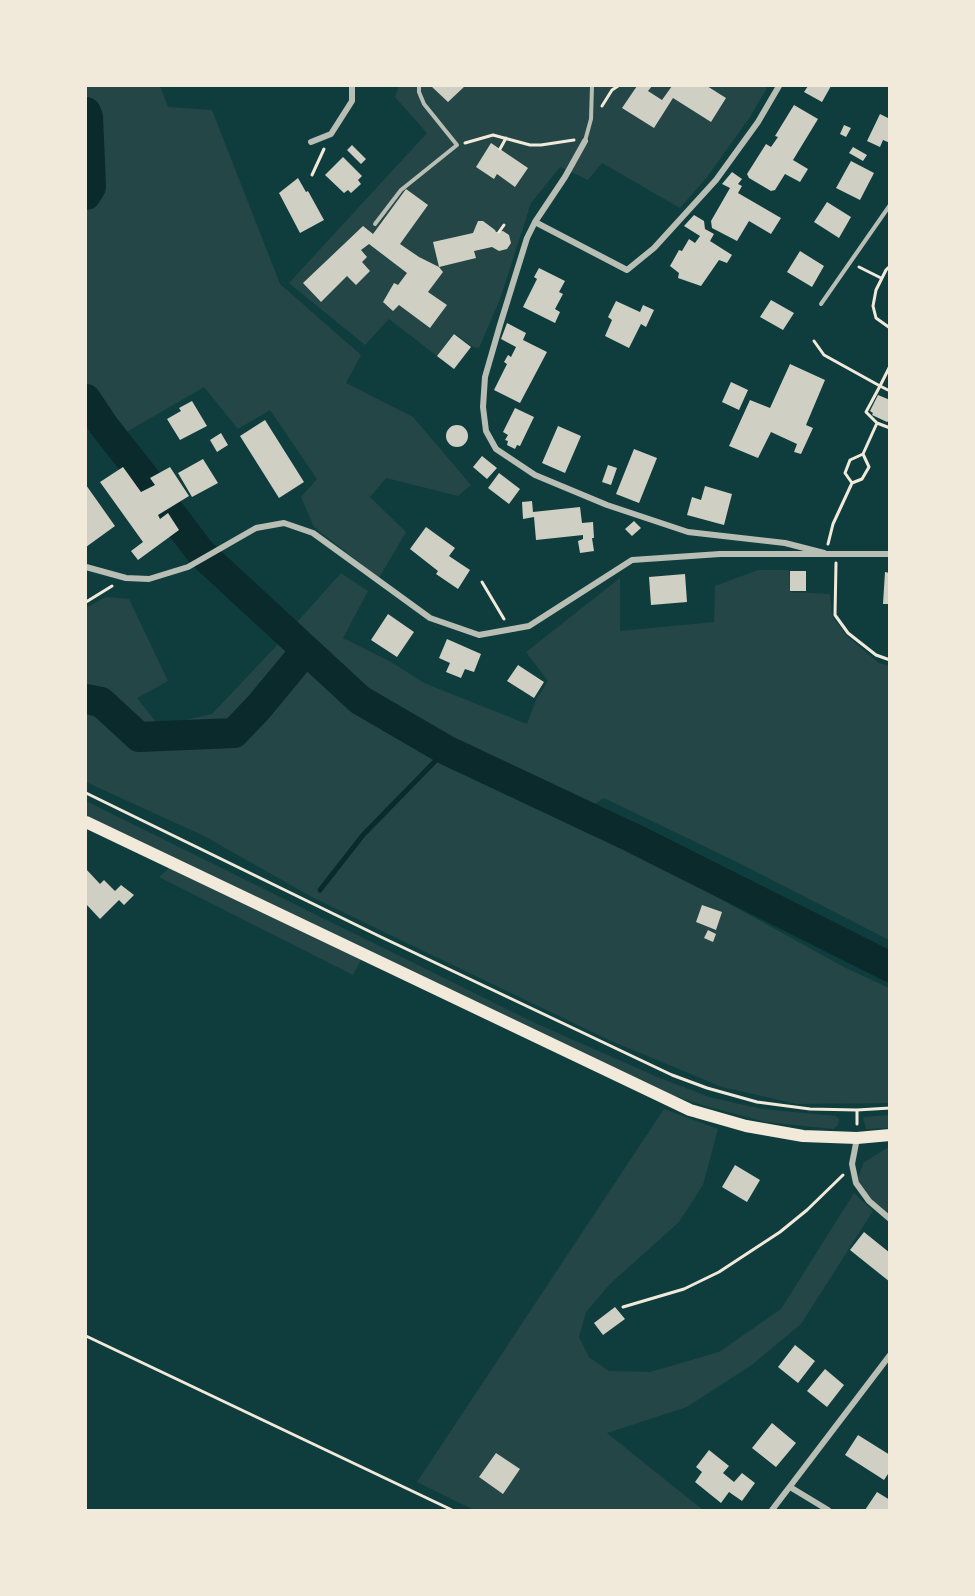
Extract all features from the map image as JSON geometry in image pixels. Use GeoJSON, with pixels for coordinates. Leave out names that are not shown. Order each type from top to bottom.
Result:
{"type":"FeatureCollection","features":[{"type":"Feature","properties":{"kind":"main road"},"geometry":{"type":"LineString","coordinates":[[86,822],[690,1110],[746,1126],[804,1136],[857,1138],[890,1135]]}},
{"type":"Feature","properties":{"kind":"street"},"geometry":{"type":"LineString","coordinates":[[311,142],[331,134],[352,101],[352,86]]}},
{"type":"Feature","properties":{"kind":"street"},"geometry":{"type":"LineString","coordinates":[[535,222],[627,270],[654,248],[716,180],[758,122],[779,86]]}},
{"type":"Feature","properties":{"kind":"street"},"geometry":{"type":"LineString","coordinates":[[585,141],[527,238],[485,377],[483,407],[486,431],[496,449],[536,475],[607,505],[678,528],[726,537],[785,543],[836,556]]}},
{"type":"Feature","properties":{"kind":"street"},"geometry":{"type":"LineString","coordinates":[[86,567],[126,578],[149,579],[189,567],[256,528],[284,523],[314,533],[354,565],[430,618],[479,635],[529,626],[632,560],[720,554],[836,556],[890,554]]}},
{"type":"Feature","properties":{"kind":"street"},"geometry":{"type":"LineString","coordinates":[[857,1138],[852,1164],[856,1184],[869,1201],[890,1218]]}},
{"type":"Feature","properties":{"kind":"street"},"geometry":{"type":"LineString","coordinates":[[772,1510],[890,1355]]}},
{"type":"Feature","properties":{"kind":"street"},"geometry":{"type":"LineString","coordinates":[[790,1487],[828,1510]]}},
{"type":"Feature","properties":{"kind":"lane"},"geometry":{"type":"LineString","coordinates":[[375,224],[401,190],[457,145],[424,104],[419,86]]}},
{"type":"Feature","properties":{"kind":"lane"},"geometry":{"type":"LineString","coordinates":[[585,141],[591,119],[592,86]]}},
{"type":"Feature","properties":{"kind":"lane"},"geometry":{"type":"LineString","coordinates":[[821,304],[890,205]]}},
{"type":"Feature","properties":{"kind":"path"},"geometry":{"type":"LineString","coordinates":[[591,119],[612,90],[618,86]]}},
{"type":"Feature","properties":{"kind":"path"},"geometry":{"type":"LineString","coordinates":[[312,175],[331,134]]}},
{"type":"Feature","properties":{"kind":"path"},"geometry":{"type":"LineString","coordinates":[[457,145],[494,135],[541,146],[569,139],[585,141]]}},
{"type":"Feature","properties":{"kind":"path"},"geometry":{"type":"LineString","coordinates":[[500,149],[506,138]]}},
{"type":"Feature","properties":{"kind":"path"},"geometry":{"type":"LineString","coordinates":[[500,232],[504,225]]}},
{"type":"Feature","properties":{"kind":"path"},"geometry":{"type":"LineString","coordinates":[[850,262],[881,278]]}},
{"type":"Feature","properties":{"kind":"path"},"geometry":{"type":"LineString","coordinates":[[890,266],[881,278],[873,306],[876,318],[890,328]]}},
{"type":"Feature","properties":{"kind":"path"},"geometry":{"type":"LineString","coordinates":[[814,341],[824,355],[890,391]]}},
{"type":"Feature","properties":{"kind":"path"},"geometry":{"type":"LineString","coordinates":[[890,366],[866,412],[877,423],[890,428]]}},
{"type":"Feature","properties":{"kind":"path"},"geometry":{"type":"LineString","coordinates":[[852,483],[845,472],[850,460],[863,454],[877,423]]}},
{"type":"Feature","properties":{"kind":"path"},"geometry":{"type":"LineString","coordinates":[[826,553],[833,524],[852,483],[862,479],[869,467],[863,454]]}},
{"type":"Feature","properties":{"kind":"path"},"geometry":{"type":"LineString","coordinates":[[836,556],[835,615],[848,633],[876,655],[890,660]]}},
{"type":"Feature","properties":{"kind":"path"},"geometry":{"type":"LineString","coordinates":[[86,602],[126,578]]}},
{"type":"Feature","properties":{"kind":"path"},"geometry":{"type":"LineString","coordinates":[[482,582],[510,629]]}},
{"type":"Feature","properties":{"kind":"path"},"geometry":{"type":"LineString","coordinates":[[86,793],[370,932],[672,1075],[757,1102],[810,1109],[857,1110],[890,1107]]}},
{"type":"Feature","properties":{"kind":"path"},"geometry":{"type":"LineString","coordinates":[[857,1110],[857,1138]]}},
{"type":"Feature","properties":{"kind":"path"},"geometry":{"type":"LineString","coordinates":[[623,1307],[684,1289],[719,1272],[780,1232],[833,1187],[852,1164]]}},
{"type":"Feature","properties":{"kind":"path"},"geometry":{"type":"LineString","coordinates":[[86,1336],[452,1510]]}},
{"type":"Feature","properties":{"kind":"shaded area"},"geometry":{"type":"Polygon","coordinates":[[[86,86],[160,86],[168,107],[212,110],[280,284],[361,355],[346,383],[413,417],[471,485],[458,496],[386,478],[370,497],[406,532],[379,578],[314,527],[301,497],[317,479],[270,410],[238,429],[204,387],[123,434],[86,382],[86,207],[98,180],[96,118],[86,96],[86,86]]]}},
{"type":"Feature","properties":{"kind":"shaded area"},"geometry":{"type":"Polygon","coordinates":[[[399,86],[768,86],[750,117],[707,177],[680,208],[602,163],[588,180],[560,167],[531,203],[500,299],[479,348],[473,347],[454,333],[437,356],[389,319],[365,345],[289,283],[427,133],[395,97],[399,86]]]}},
{"type":"Feature","properties":{"kind":"shaded area"},"geometry":{"type":"Polygon","coordinates":[[[758,570],[789,570],[790,592],[830,594],[832,616],[847,636],[879,663],[889,666],[889,940],[739,863],[604,798],[579,813],[461,757],[387,715],[290,630],[341,573],[368,591],[343,638],[391,662],[424,683],[527,724],[536,700],[548,681],[526,652],[620,578],[620,631],[714,622],[715,586],[758,570]]]}},
{"type":"Feature","properties":{"kind":"shaded area"},"geometry":{"type":"Polygon","coordinates":[[[106,597],[129,599],[168,681],[137,698],[159,726],[212,714],[281,641],[369,722],[445,757],[590,832],[626,847],[844,967],[889,988],[889,1103],[797,1104],[722,1087],[609,1040],[312,897],[204,836],[86,782],[86,608],[106,597]]]}},
{"type":"Feature","properties":{"kind":"shaded area"},"geometry":{"type":"Polygon","coordinates":[[[86,801],[535,1023],[655,1076],[709,1097],[762,1109],[836,1116],[839,1119],[838,1125],[833,1129],[766,1122],[705,1106],[644,1086],[86,817],[86,801]]]}},
{"type":"Feature","properties":{"kind":"shaded area"},"geometry":{"type":"Polygon","coordinates":[[[171,866],[362,958],[353,975],[159,877],[171,866]]]}},
{"type":"Feature","properties":{"kind":"shaded area"},"geometry":{"type":"Polygon","coordinates":[[[664,1109],[718,1129],[703,1185],[679,1222],[610,1284],[586,1312],[579,1337],[589,1357],[609,1371],[650,1372],[719,1352],[781,1309],[854,1193],[873,1211],[801,1324],[753,1364],[687,1407],[607,1433],[703,1510],[474,1510],[417,1482],[664,1109]]]}},
{"type":"Feature","properties":{"kind":"shaded area"},"geometry":{"type":"Polygon","coordinates":[[[889,1115],[889,1128],[866,1129],[863,1117],[889,1115]]]}},
{"type":"Feature","properties":{"kind":"shaded area"},"geometry":{"type":"Polygon","coordinates":[[[889,1147],[889,1219],[856,1183],[864,1162],[889,1147]]]}},
{"type":"Feature","properties":{"kind":"building"},"geometry":{"type":"Polygon","coordinates":[[[431,86],[465,86],[448,102],[431,86]]]}},
{"type":"Feature","properties":{"kind":"building"},"geometry":{"type":"Polygon","coordinates":[[[637,86],[652,86],[648,91],[662,100],[672,86],[707,86],[726,98],[711,122],[673,98],[654,128],[622,108],[637,86]]]}},
{"type":"Feature","properties":{"kind":"building"},"geometry":{"type":"Polygon","coordinates":[[[808,86],[831,86],[822,102],[804,92],[808,86]]]}},
{"type":"Feature","properties":{"kind":"building"},"geometry":{"type":"Polygon","coordinates":[[[794,105],[818,119],[793,160],[808,169],[800,182],[785,174],[775,190],[771,191],[749,178],[747,174],[766,144],[771,147],[778,137],[775,136],[794,105]]]}},
{"type":"Feature","properties":{"kind":"building"},"geometry":{"type":"Polygon","coordinates":[[[880,114],[890,119],[890,143],[883,140],[880,147],[867,141],[880,114]]]}},
{"type":"Feature","properties":{"kind":"building"},"geometry":{"type":"Polygon","coordinates":[[[844,125],[851,128],[846,137],[840,134],[844,125]]]}},
{"type":"Feature","properties":{"kind":"building"},"geometry":{"type":"Polygon","coordinates":[[[491,143],[528,168],[515,187],[497,174],[494,179],[476,167],[491,143]]]}},
{"type":"Feature","properties":{"kind":"building"},"geometry":{"type":"Polygon","coordinates":[[[352,145],[366,159],[361,164],[347,150],[352,145]]]}},
{"type":"Feature","properties":{"kind":"building"},"geometry":{"type":"Polygon","coordinates":[[[853,147],[867,155],[863,161],[849,153],[853,147]]]}},
{"type":"Feature","properties":{"kind":"building"},"geometry":{"type":"Polygon","coordinates":[[[343,157],[362,176],[358,180],[361,184],[351,193],[348,190],[344,193],[325,175],[343,157]]]}},
{"type":"Feature","properties":{"kind":"building"},"geometry":{"type":"Polygon","coordinates":[[[851,161],[874,173],[860,200],[836,188],[851,161]]]}},
{"type":"Feature","properties":{"kind":"building"},"geometry":{"type":"Polygon","coordinates":[[[732,172],[742,179],[738,184],[742,186],[738,193],[781,218],[771,234],[749,221],[737,241],[712,228],[711,221],[730,188],[722,184],[732,172]]]}},
{"type":"Feature","properties":{"kind":"building"},"geometry":{"type":"Polygon","coordinates":[[[298,178],[324,220],[300,233],[279,193],[298,178]]]}},
{"type":"Feature","properties":{"kind":"building"},"geometry":{"type":"Polygon","coordinates":[[[406,189],[428,205],[400,244],[439,267],[443,272],[428,292],[447,305],[430,328],[399,305],[393,311],[383,302],[394,283],[398,285],[407,273],[369,244],[361,250],[367,257],[362,262],[370,271],[356,285],[347,276],[321,302],[303,283],[363,226],[373,234],[406,189]]]}},
{"type":"Feature","properties":{"kind":"building"},"geometry":{"type":"Polygon","coordinates":[[[827,202],[851,217],[839,238],[814,222],[827,202]]]}},
{"type":"Feature","properties":{"kind":"building"},"geometry":{"type":"Polygon","coordinates":[[[694,215],[704,221],[705,229],[714,234],[710,241],[732,255],[727,263],[719,260],[701,286],[678,278],[679,273],[670,266],[679,250],[682,251],[689,239],[695,243],[700,236],[684,226],[694,215]]]}},
{"type":"Feature","properties":{"kind":"building"},"geometry":{"type":"Polygon","coordinates":[[[478,221],[483,221],[496,232],[503,231],[509,235],[511,243],[507,249],[499,251],[492,247],[474,251],[476,258],[439,267],[433,242],[473,233],[478,221]]]}},
{"type":"Feature","properties":{"kind":"building"},"geometry":{"type":"Polygon","coordinates":[[[800,251],[824,266],[812,287],[787,272],[800,251]]]}},
{"type":"Feature","properties":{"kind":"building"},"geometry":{"type":"Polygon","coordinates":[[[539,268],[565,281],[559,292],[563,294],[555,309],[560,312],[555,323],[523,307],[537,279],[534,277],[539,268]]]}},
{"type":"Feature","properties":{"kind":"building"},"geometry":{"type":"Polygon","coordinates":[[[771,300],[794,313],[783,330],[760,317],[771,300]]]}},
{"type":"Feature","properties":{"kind":"building"},"geometry":{"type":"Polygon","coordinates":[[[616,301],[640,312],[643,305],[654,310],[646,327],[641,324],[629,348],[605,336],[612,320],[608,317],[616,301]]]}},
{"type":"Feature","properties":{"kind":"building"},"geometry":{"type":"Polygon","coordinates":[[[507,323],[526,333],[523,340],[547,352],[520,403],[494,390],[507,364],[504,362],[508,355],[511,357],[516,347],[501,339],[507,323]]]}},
{"type":"Feature","properties":{"kind":"building"},"geometry":{"type":"Polygon","coordinates":[[[454,334],[471,347],[454,369],[437,356],[454,334]]]}},
{"type":"Feature","properties":{"kind":"building"},"geometry":{"type":"Polygon","coordinates":[[[790,364],[825,380],[806,425],[813,428],[801,454],[794,452],[797,444],[771,432],[758,458],[729,446],[750,400],[770,408],[790,364]]]}},
{"type":"Feature","properties":{"kind":"building"},"geometry":{"type":"Polygon","coordinates":[[[731,382],[748,390],[739,410],[722,402],[731,382]]]}},
{"type":"Feature","properties":{"kind":"building"},"geometry":{"type":"Polygon","coordinates":[[[878,395],[890,400],[890,420],[887,422],[872,415],[870,411],[878,395]]]}},
{"type":"Feature","properties":{"kind":"building"},"geometry":{"type":"Polygon","coordinates":[[[192,401],[207,426],[180,440],[167,419],[181,411],[179,408],[192,401]]]}},
{"type":"Feature","properties":{"kind":"building"},"geometry":{"type":"Polygon","coordinates":[[[515,408],[534,417],[520,446],[517,445],[515,449],[507,445],[508,441],[505,440],[508,435],[503,432],[515,408]]]}},
{"type":"Feature","properties":{"kind":"building"},"geometry":{"type":"Polygon","coordinates":[[[265,420],[304,482],[279,498],[240,436],[265,420]]]}},
{"type":"Feature","properties":{"kind":"building"},"geometry":{"type":"Polygon","coordinates":[[[457,425],[465,428],[468,436],[465,444],[457,447],[449,444],[446,436],[449,428],[457,425]]]}},
{"type":"Feature","properties":{"kind":"building"},"geometry":{"type":"Polygon","coordinates":[[[558,426],[581,436],[565,473],[542,463],[558,426]]]}},
{"type":"Feature","properties":{"kind":"building"},"geometry":{"type":"Polygon","coordinates":[[[221,433],[228,445],[217,452],[210,440],[221,433]]]}},
{"type":"Feature","properties":{"kind":"building"},"geometry":{"type":"Polygon","coordinates":[[[634,449],[657,458],[639,503],[616,494],[634,449]]]}},
{"type":"Feature","properties":{"kind":"building"},"geometry":{"type":"Polygon","coordinates":[[[482,456],[497,468],[487,479],[473,467],[482,456]]]}},
{"type":"Feature","properties":{"kind":"building"},"geometry":{"type":"Polygon","coordinates":[[[203,459],[218,483],[192,497],[178,473],[203,459]]]}},
{"type":"Feature","properties":{"kind":"building"},"geometry":{"type":"Polygon","coordinates":[[[608,465],[617,468],[611,485],[602,482],[608,465]]]}},
{"type":"Feature","properties":{"kind":"building"},"geometry":{"type":"Polygon","coordinates":[[[123,467],[141,492],[155,485],[150,478],[170,467],[189,496],[158,515],[160,519],[168,513],[179,530],[138,560],[131,551],[143,542],[100,482],[123,467]]]}},
{"type":"Feature","properties":{"kind":"building"},"geometry":{"type":"Polygon","coordinates":[[[499,473],[520,489],[509,504],[488,488],[499,473]]]}},
{"type":"Feature","properties":{"kind":"building"},"geometry":{"type":"Polygon","coordinates":[[[86,485],[115,526],[86,547],[86,485]]]}},
{"type":"Feature","properties":{"kind":"building"},"geometry":{"type":"Polygon","coordinates":[[[705,486],[732,494],[724,525],[687,515],[692,497],[701,500],[705,486]]]}},
{"type":"Feature","properties":{"kind":"building"},"geometry":{"type":"Polygon","coordinates":[[[532,501],[533,512],[580,507],[582,523],[593,522],[594,551],[580,553],[578,541],[583,539],[583,535],[536,540],[534,517],[523,519],[522,502],[532,501]]]}},
{"type":"Feature","properties":{"kind":"building"},"geometry":{"type":"Polygon","coordinates":[[[634,521],[641,528],[632,536],[625,529],[634,521]]]}},
{"type":"Feature","properties":{"kind":"building"},"geometry":{"type":"Polygon","coordinates":[[[426,527],[455,548],[449,556],[470,570],[458,589],[436,574],[438,571],[410,549],[426,527]]]}},
{"type":"Feature","properties":{"kind":"building"},"geometry":{"type":"Polygon","coordinates":[[[790,571],[806,571],[806,591],[790,591],[790,571]]]}},
{"type":"Feature","properties":{"kind":"building"},"geometry":{"type":"Polygon","coordinates":[[[885,572],[890,573],[890,604],[883,604],[885,572]]]}},
{"type":"Feature","properties":{"kind":"building"},"geometry":{"type":"Polygon","coordinates":[[[685,574],[687,602],[651,605],[649,577],[685,574]]]}},
{"type":"Feature","properties":{"kind":"building"},"geometry":{"type":"Polygon","coordinates":[[[388,614],[414,632],[397,657],[371,640],[388,614]]]}},
{"type":"Feature","properties":{"kind":"building"},"geometry":{"type":"Polygon","coordinates":[[[447,639],[481,654],[474,672],[465,669],[461,678],[446,672],[450,663],[439,658],[447,639]]]}},
{"type":"Feature","properties":{"kind":"building"},"geometry":{"type":"Polygon","coordinates":[[[518,665],[544,682],[534,698],[507,681],[518,665]]]}},
{"type":"Feature","properties":{"kind":"building"},"geometry":{"type":"Polygon","coordinates":[[[86,869],[100,884],[104,880],[115,891],[121,885],[134,895],[124,905],[119,900],[100,919],[86,904],[86,869]]]}},
{"type":"Feature","properties":{"kind":"building"},"geometry":{"type":"Polygon","coordinates":[[[702,905],[722,912],[716,930],[696,922],[702,905]]]}},
{"type":"Feature","properties":{"kind":"building"},"geometry":{"type":"Polygon","coordinates":[[[708,930],[716,934],[713,942],[704,938],[708,930]]]}},
{"type":"Feature","properties":{"kind":"building"},"geometry":{"type":"Polygon","coordinates":[[[735,1165],[760,1180],[747,1202],[722,1187],[735,1165]]]}},
{"type":"Feature","properties":{"kind":"building"},"geometry":{"type":"Polygon","coordinates":[[[864,1232],[890,1253],[890,1282],[850,1250],[864,1232]]]}},
{"type":"Feature","properties":{"kind":"building"},"geometry":{"type":"Polygon","coordinates":[[[615,1307],[625,1319],[603,1335],[594,1323],[615,1307]]]}},
{"type":"Feature","properties":{"kind":"building"},"geometry":{"type":"Polygon","coordinates":[[[795,1345],[815,1361],[798,1383],[778,1367],[795,1345]]]}},
{"type":"Feature","properties":{"kind":"building"},"geometry":{"type":"Polygon","coordinates":[[[825,1369],[844,1385],[827,1407],[807,1391],[825,1369]]]}},
{"type":"Feature","properties":{"kind":"building"},"geometry":{"type":"Polygon","coordinates":[[[772,1423],[796,1443],[776,1467],[752,1448],[772,1423]]]}},
{"type":"Feature","properties":{"kind":"building"},"geometry":{"type":"Polygon","coordinates":[[[858,1435],[890,1455],[890,1471],[884,1480],[845,1455],[858,1435]]]}},
{"type":"Feature","properties":{"kind":"building"},"geometry":{"type":"Polygon","coordinates":[[[709,1450],[729,1466],[723,1473],[734,1482],[742,1473],[755,1483],[742,1501],[729,1492],[721,1503],[695,1482],[702,1472],[696,1467],[709,1450]]]}},
{"type":"Feature","properties":{"kind":"building"},"geometry":{"type":"Polygon","coordinates":[[[496,1453],[520,1469],[503,1494],[479,1477],[496,1453]]]}},
{"type":"Feature","properties":{"kind":"building"},"geometry":{"type":"Polygon","coordinates":[[[877,1492],[890,1500],[890,1510],[865,1510],[877,1492]]]}},
{"type":"Feature","properties":{"kind":"waterway"},"geometry":{"type":"LineString","coordinates":[[86,112],[91,187],[86,195]]}},
{"type":"Feature","properties":{"kind":"waterway"},"geometry":{"type":"LineString","coordinates":[[86,399],[104,426],[152,487]]}},
{"type":"Feature","properties":{"kind":"waterway"},"geometry":{"type":"LineString","coordinates":[[170,512],[201,553],[360,700],[446,750],[633,838],[890,967]]}},
{"type":"Feature","properties":{"kind":"waterway"},"geometry":{"type":"LineString","coordinates":[[86,699],[101,702],[139,737],[234,733],[306,650]]}},
{"type":"Feature","properties":{"kind":"waterway"},"geometry":{"type":"LineString","coordinates":[[320,890],[363,835],[446,750]]}}]}
